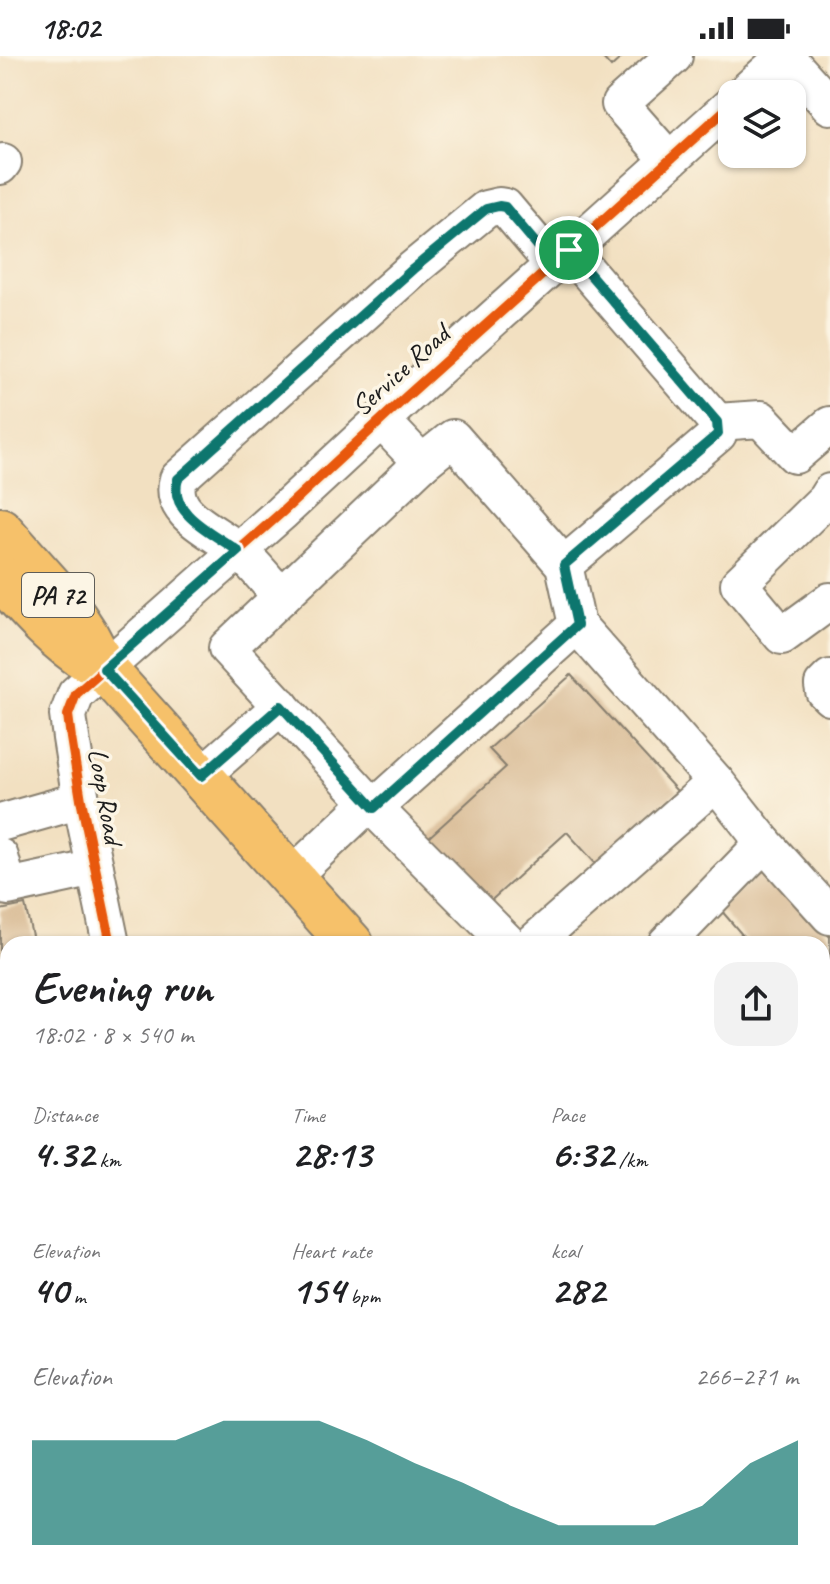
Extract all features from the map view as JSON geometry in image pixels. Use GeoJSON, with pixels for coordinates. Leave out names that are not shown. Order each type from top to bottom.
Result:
{"type":"FeatureCollection","features":[{"type":"Feature","properties":{"kind":"main road","name":"PA 72"},"geometry":{"type":"LineString","coordinates":[[0,530],[65,603],[104,669],[344,936]]}},
{"type":"Feature","properties":{"kind":"main road","name":"PA 72"},"geometry":{"type":"LineString","coordinates":[[0,577],[67,647],[104,669]]}},
{"type":"Feature","properties":{"kind":"street"},"geometry":{"type":"LineString","coordinates":[[669,160],[620,104],[674,56]]}},
{"type":"Feature","properties":{"kind":"street"},"geometry":{"type":"LineString","coordinates":[[755,78],[830,106]]}},
{"type":"Feature","properties":{"kind":"street","name":"Service Road"},"geometry":{"type":"LineString","coordinates":[[104,669],[669,160],[755,78]]}},
{"type":"Feature","properties":{"kind":"street"},"geometry":{"type":"LineString","coordinates":[[281,597],[238,551],[189,516],[177,500],[175,488],[178,479],[413,269],[486,209],[499,206],[505,207],[561,257],[717,422],[718,434],[564,565]]}},
{"type":"Feature","properties":{"kind":"street"},"geometry":{"type":"LineString","coordinates":[[717,422],[761,419],[795,455],[830,425]]}},
{"type":"Feature","properties":{"kind":"street"},"geometry":{"type":"LineString","coordinates":[[381,420],[422,463]]}},
{"type":"Feature","properties":{"kind":"street"},"geometry":{"type":"LineString","coordinates":[[501,936],[371,805],[227,648],[422,463],[453,438],[564,565],[577,625],[830,916]]}},
{"type":"Feature","properties":{"kind":"street"},"geometry":{"type":"LineString","coordinates":[[830,492],[739,584],[782,636],[830,601]]}},
{"type":"Feature","properties":{"kind":"street"},"geometry":{"type":"LineString","coordinates":[[291,877],[577,625]]}},
{"type":"Feature","properties":{"kind":"street","name":"Loop Road"},"geometry":{"type":"LineString","coordinates":[[104,669],[76,694],[68,715],[81,800],[108,936]]}},
{"type":"Feature","properties":{"kind":"street"},"geometry":{"type":"LineString","coordinates":[[830,678],[823,685],[830,697]]}},
{"type":"Feature","properties":{"kind":"street"},"geometry":{"type":"LineString","coordinates":[[201,776],[281,706]]}},
{"type":"Feature","properties":{"kind":"street"},"geometry":{"type":"LineString","coordinates":[[541,936],[716,782]]}},
{"type":"Feature","properties":{"kind":"street"},"geometry":{"type":"LineString","coordinates":[[0,823],[81,800]]}},
{"type":"Feature","properties":{"kind":"street"},"geometry":{"type":"LineString","coordinates":[[674,936],[764,843]]}},
{"type":"Feature","properties":{"kind":"street"},"geometry":{"type":"LineString","coordinates":[[0,857],[8,887],[95,868]]}},
{"type":"Feature","properties":{"kind":"building"},"geometry":{"type":"Polygon","coordinates":[[[601,56],[623,56],[611,67],[601,56]]]}},
{"type":"Feature","properties":{"kind":"building"},"geometry":{"type":"Polygon","coordinates":[[[571,675],[677,791],[596,864],[567,832],[486,905],[427,839],[506,767],[489,749],[571,675]]]}},
{"type":"Feature","properties":{"kind":"building"},"geometry":{"type":"Polygon","coordinates":[[[769,866],[829,936],[743,936],[720,909],[769,866]]]}},
{"type":"Feature","properties":{"kind":"building"},"geometry":{"type":"Polygon","coordinates":[[[25,905],[32,936],[0,936],[0,910],[25,905]]]}},
{"type":"Feature","properties":{"kind":"cycle path"},"geometry":{"type":"LineString","coordinates":[[109,936],[71,738],[68,715],[76,694],[281,513],[718,117]]}},
{"type":"Feature","properties":{"kind":"route"},"geometry":{"type":"LineString","coordinates":[[505,207],[553,264],[569,250],[717,422],[718,434],[564,565],[577,625],[374,808],[281,706],[201,776],[104,669],[238,551],[189,516],[177,500],[175,488],[178,479],[413,269],[486,209],[505,207]]}}]}
